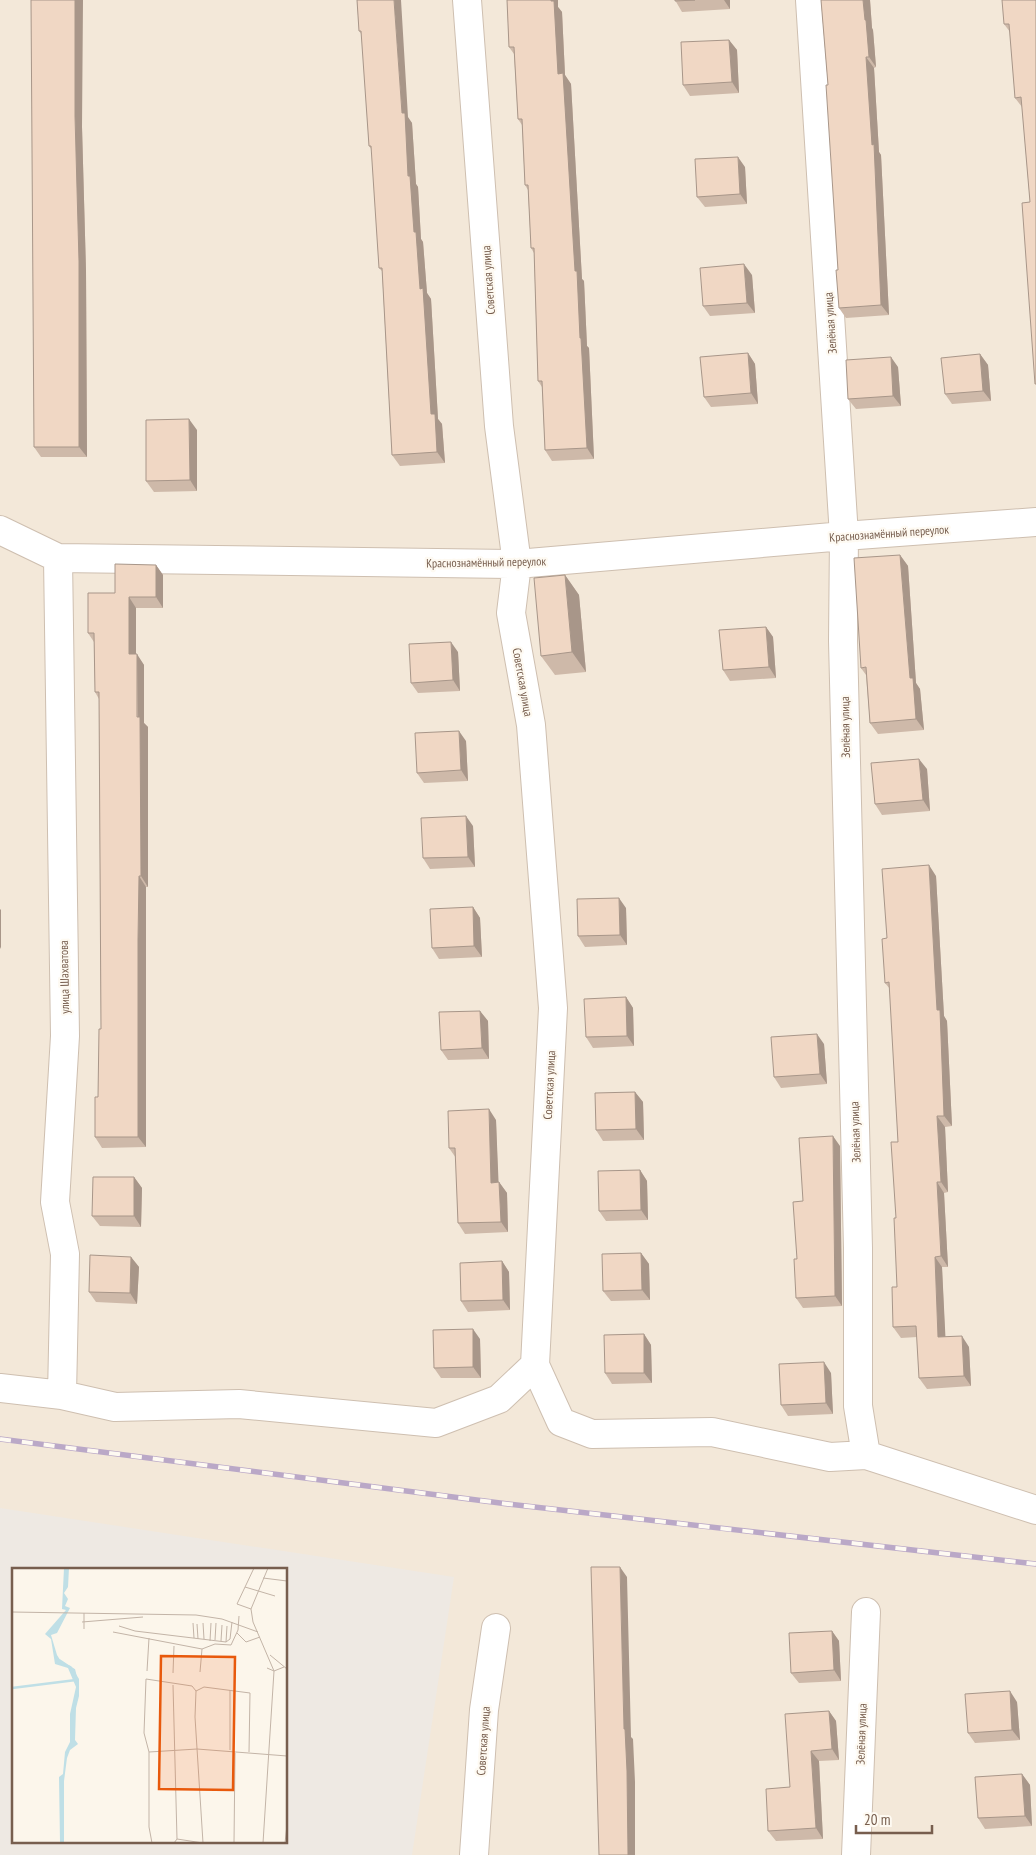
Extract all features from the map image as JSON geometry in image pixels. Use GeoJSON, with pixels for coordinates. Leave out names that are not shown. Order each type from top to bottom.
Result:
{"type":"FeatureCollection","features":[{"type":"Feature","properties":{"kind":"street","name":"Советская улица"},"geometry":{"type":"LineString","coordinates":[[467,0],[499,426],[517,564],[511,613],[531,725],[553,1008],[535,1365]]}},
{"type":"Feature","properties":{"kind":"street","name":"Зелёная улица"},"geometry":{"type":"LineString","coordinates":[[810,0],[844,536],[843,651],[858,1248],[858,1406],[866,1455]]}},
{"type":"Feature","properties":{"kind":"street","name":"Краснознамённый переулок"},"geometry":{"type":"LineString","coordinates":[[0,530],[58,558],[517,564],[844,536],[1036,522]]}},
{"type":"Feature","properties":{"kind":"street","name":"улица Шахватова"},"geometry":{"type":"LineString","coordinates":[[58,558],[65,1036],[55,1202],[66,1254],[62,1395]]}},
{"type":"Feature","properties":{"kind":"street"},"geometry":{"type":"LineString","coordinates":[[0,1388],[62,1395],[115,1407],[239,1404],[436,1423],[499,1399],[535,1365],[560,1422],[592,1434],[712,1432],[830,1457],[866,1455],[1036,1510]]}},
{"type":"Feature","properties":{"kind":"street","name":"Зелёная улица"},"geometry":{"type":"LineString","coordinates":[[856,1855],[866,1612]]}},
{"type":"Feature","properties":{"kind":"street","name":"Советская улица"},"geometry":{"type":"LineString","coordinates":[[474,1855],[484,1710],[496,1628]]}},
{"type":"Feature","properties":{"kind":"shaded area"},"geometry":{"type":"Polygon","coordinates":[[[0,0],[1036,0],[1036,1855],[0,1855],[0,0]]]}},
{"type":"Feature","properties":{"kind":"shaded area"},"geometry":{"type":"Polygon","coordinates":[[[0,1508],[454,1577],[412,1855],[0,1855],[0,1508]]]}},
{"type":"Feature","properties":{"kind":"building"},"geometry":{"type":"Polygon","coordinates":[[[31,0],[75,0],[75,116],[79,261],[79,447],[34,447],[31,0]]]}},
{"type":"Feature","properties":{"kind":"building"},"geometry":{"type":"Polygon","coordinates":[[[357,0],[394,0],[402,113],[405,113],[408,176],[410,176],[414,232],[416,232],[420,289],[423,288],[431,414],[435,414],[437,452],[392,455],[382,268],[379,268],[371,146],[369,146],[357,0]]]}},
{"type":"Feature","properties":{"kind":"building"},"geometry":{"type":"Polygon","coordinates":[[[507,0],[554,1],[558,74],[563,73],[587,448],[545,450],[542,381],[538,381],[534,248],[531,248],[528,185],[525,185],[522,119],[518,119],[514,47],[509,47],[507,0]]]}},
{"type":"Feature","properties":{"kind":"building"},"geometry":{"type":"Polygon","coordinates":[[[821,0],[863,0],[869,57],[866,57],[872,145],[874,144],[881,305],[839,308],[826,85],[828,85],[821,0]]]}},
{"type":"Feature","properties":{"kind":"building"},"geometry":{"type":"Polygon","coordinates":[[[1002,0],[1036,0],[1036,384],[1022,203],[1030,202],[1021,97],[1015,98],[1009,24],[1004,24],[1002,0]]]}},
{"type":"Feature","properties":{"kind":"building"},"geometry":{"type":"Polygon","coordinates":[[[729,40],[732,82],[683,85],[681,42],[729,40]]]}},
{"type":"Feature","properties":{"kind":"building"},"geometry":{"type":"Polygon","coordinates":[[[738,157],[740,194],[697,197],[695,159],[738,157]]]}},
{"type":"Feature","properties":{"kind":"building"},"geometry":{"type":"Polygon","coordinates":[[[744,264],[747,303],[703,306],[700,268],[744,264]]]}},
{"type":"Feature","properties":{"kind":"building"},"geometry":{"type":"Polygon","coordinates":[[[748,353],[751,393],[704,397],[700,357],[748,353]]]}},
{"type":"Feature","properties":{"kind":"building"},"geometry":{"type":"Polygon","coordinates":[[[980,354],[983,391],[945,394],[941,358],[980,354]]]}},
{"type":"Feature","properties":{"kind":"building"},"geometry":{"type":"Polygon","coordinates":[[[891,357],[893,396],[848,399],[846,360],[891,357]]]}},
{"type":"Feature","properties":{"kind":"building"},"geometry":{"type":"Polygon","coordinates":[[[189,419],[190,480],[146,481],[146,420],[189,419]]]}},
{"type":"Feature","properties":{"kind":"building"},"geometry":{"type":"Polygon","coordinates":[[[900,555],[910,678],[913,678],[916,719],[870,723],[866,667],[861,668],[854,558],[900,555]]]}},
{"type":"Feature","properties":{"kind":"building"},"geometry":{"type":"Polygon","coordinates":[[[115,564],[156,565],[156,597],[129,597],[129,654],[137,654],[137,717],[140,717],[141,876],[139,876],[138,940],[138,1137],[95,1137],[95,1097],[98,1097],[99,1029],[101,1029],[99,692],[95,692],[94,633],[88,633],[88,593],[115,593],[115,564]]]}},
{"type":"Feature","properties":{"kind":"building"},"geometry":{"type":"Polygon","coordinates":[[[565,575],[572,652],[541,656],[534,578],[565,575]]]}},
{"type":"Feature","properties":{"kind":"building"},"geometry":{"type":"Polygon","coordinates":[[[766,627],[769,667],[723,670],[719,630],[766,627]]]}},
{"type":"Feature","properties":{"kind":"building"},"geometry":{"type":"Polygon","coordinates":[[[451,642],[453,680],[411,683],[409,644],[451,642]]]}},
{"type":"Feature","properties":{"kind":"building"},"geometry":{"type":"Polygon","coordinates":[[[459,731],[461,770],[417,773],[415,733],[459,731]]]}},
{"type":"Feature","properties":{"kind":"building"},"geometry":{"type":"Polygon","coordinates":[[[919,759],[923,800],[875,804],[871,763],[919,759]]]}},
{"type":"Feature","properties":{"kind":"building"},"geometry":{"type":"Polygon","coordinates":[[[466,816],[468,857],[423,858],[421,818],[466,816]]]}},
{"type":"Feature","properties":{"kind":"building"},"geometry":{"type":"Polygon","coordinates":[[[929,865],[937,1010],[940,1010],[944,1116],[937,1116],[941,1182],[937,1182],[941,1256],[935,1257],[938,1337],[962,1336],[964,1376],[919,1378],[916,1326],[893,1327],[892,1287],[897,1287],[894,1218],[896,1218],[891,1142],[898,1142],[889,982],[885,983],[882,939],[887,938],[882,869],[929,865]]]}},
{"type":"Feature","properties":{"kind":"building"},"geometry":{"type":"Polygon","coordinates":[[[619,898],[620,935],[578,936],[577,899],[619,898]]]}},
{"type":"Feature","properties":{"kind":"building"},"geometry":{"type":"Polygon","coordinates":[[[473,907],[474,946],[432,948],[430,909],[473,907]]]}},
{"type":"Feature","properties":{"kind":"building"},"geometry":{"type":"Polygon","coordinates":[[[626,997],[627,1036],[586,1037],[584,999],[626,997]]]}},
{"type":"Feature","properties":{"kind":"building"},"geometry":{"type":"Polygon","coordinates":[[[480,1011],[482,1048],[441,1050],[439,1012],[480,1011]]]}},
{"type":"Feature","properties":{"kind":"building"},"geometry":{"type":"Polygon","coordinates":[[[817,1034],[820,1074],[774,1077],[771,1037],[817,1034]]]}},
{"type":"Feature","properties":{"kind":"building"},"geometry":{"type":"Polygon","coordinates":[[[635,1092],[636,1129],[596,1130],[595,1093],[635,1092]]]}},
{"type":"Feature","properties":{"kind":"building"},"geometry":{"type":"Polygon","coordinates":[[[489,1109],[491,1183],[499,1182],[501,1222],[458,1223],[455,1148],[449,1148],[448,1111],[489,1109]]]}},
{"type":"Feature","properties":{"kind":"building"},"geometry":{"type":"Polygon","coordinates":[[[833,1136],[835,1296],[796,1298],[794,1259],[797,1259],[793,1202],[803,1201],[799,1138],[833,1136]]]}},
{"type":"Feature","properties":{"kind":"building"},"geometry":{"type":"Polygon","coordinates":[[[640,1170],[641,1210],[599,1211],[598,1171],[640,1170]]]}},
{"type":"Feature","properties":{"kind":"building"},"geometry":{"type":"Polygon","coordinates":[[[93,1177],[134,1177],[134,1216],[92,1216],[93,1177]]]}},
{"type":"Feature","properties":{"kind":"building"},"geometry":{"type":"Polygon","coordinates":[[[641,1253],[642,1290],[603,1291],[602,1254],[641,1253]]]}},
{"type":"Feature","properties":{"kind":"building"},"geometry":{"type":"Polygon","coordinates":[[[90,1255],[131,1257],[130,1293],[89,1292],[90,1255]]]}},
{"type":"Feature","properties":{"kind":"building"},"geometry":{"type":"Polygon","coordinates":[[[502,1261],[503,1300],[461,1301],[460,1263],[502,1261]]]}},
{"type":"Feature","properties":{"kind":"building"},"geometry":{"type":"Polygon","coordinates":[[[473,1329],[473,1367],[434,1368],[433,1330],[473,1329]]]}},
{"type":"Feature","properties":{"kind":"building"},"geometry":{"type":"Polygon","coordinates":[[[644,1334],[644,1373],[605,1373],[604,1335],[644,1334]]]}},
{"type":"Feature","properties":{"kind":"building"},"geometry":{"type":"Polygon","coordinates":[[[824,1362],[826,1403],[781,1405],[779,1364],[824,1362]]]}},
{"type":"Feature","properties":{"kind":"building"},"geometry":{"type":"Polygon","coordinates":[[[591,1567],[620,1567],[628,1855],[599,1855],[591,1567]]]}},
{"type":"Feature","properties":{"kind":"building"},"geometry":{"type":"Polygon","coordinates":[[[832,1631],[834,1670],[791,1673],[789,1633],[832,1631]]]}},
{"type":"Feature","properties":{"kind":"building"},"geometry":{"type":"Polygon","coordinates":[[[1010,1691],[1012,1730],[968,1733],[965,1694],[1010,1691]]]}},
{"type":"Feature","properties":{"kind":"building"},"geometry":{"type":"Polygon","coordinates":[[[829,1711],[832,1749],[811,1751],[816,1828],[768,1831],[766,1789],[790,1787],[785,1714],[829,1711]]]}},
{"type":"Feature","properties":{"kind":"building"},"geometry":{"type":"Polygon","coordinates":[[[1022,1774],[1025,1816],[978,1818],[975,1777],[1022,1774]]]}},
{"type":"Feature","properties":{"kind":"railway"},"geometry":{"type":"LineString","coordinates":[[0,1439],[508,1504],[1036,1564]]}}]}
